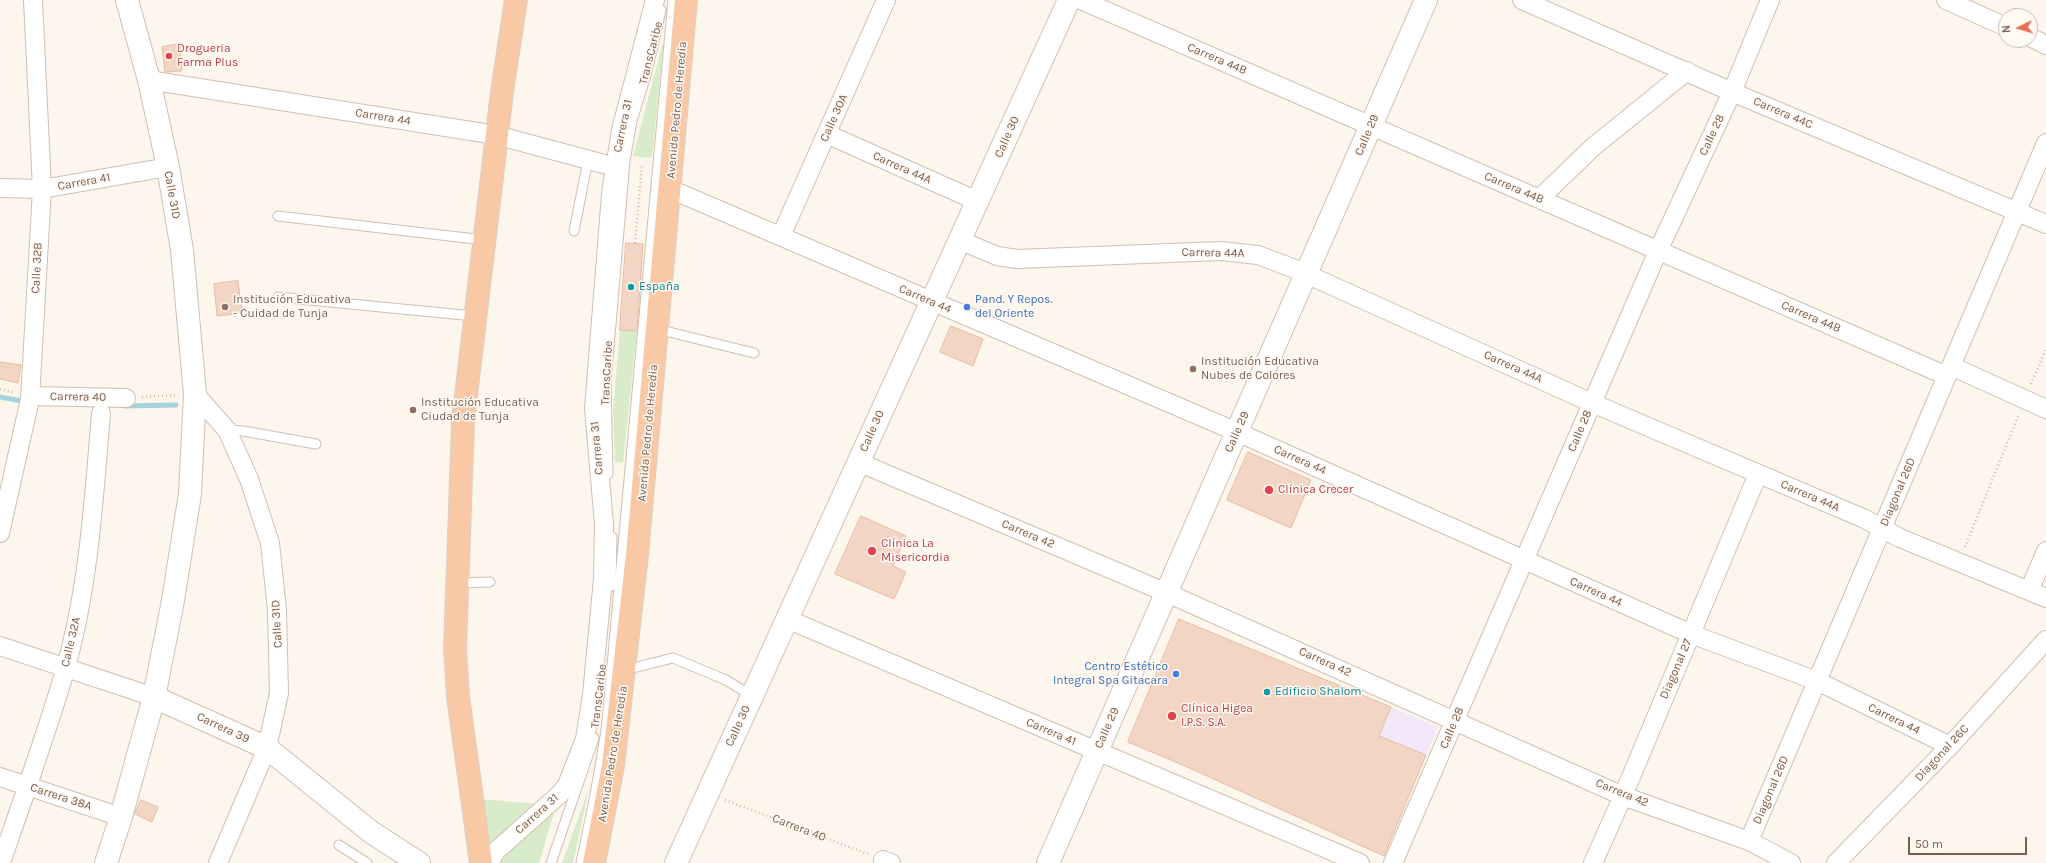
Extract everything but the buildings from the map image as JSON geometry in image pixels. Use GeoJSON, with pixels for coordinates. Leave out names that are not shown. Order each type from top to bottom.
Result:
{"type":"FeatureCollection","features":[{"type":"Feature","properties":{"kind":"highway"},"geometry":{"type":"LineString","coordinates":[[480,863],[457,682],[454,625],[463,421],[496,135],[516,0]]}},
{"type":"Feature","properties":{"kind":"highway","name":"Avenida Pedro de Heredia"},"geometry":{"type":"LineString","coordinates":[[594,863],[613,766],[638,555],[686,0]]}},
{"type":"Feature","properties":{"kind":"street","name":"Calle 32B"},"geometry":{"type":"LineString","coordinates":[[0,533],[29,402],[42,189],[33,0]]}},
{"type":"Feature","properties":{"kind":"street","name":"Calle 31D"},"geometry":{"type":"LineString","coordinates":[[106,863],[122,817],[154,697],[172,606],[190,494],[194,394],[182,250],[168,167],[149,80],[127,0]]}},
{"type":"Feature","properties":{"kind":"street","name":"Carrera 31"},"geometry":{"type":"LineString","coordinates":[[488,863],[496,851],[560,794],[570,780],[585,739],[592,695],[604,572],[604,524],[594,409],[595,380],[615,167],[621,130],[655,0]]}},
{"type":"Feature","properties":{"kind":"street","name":"Calle 30A"},"geometry":{"type":"LineString","coordinates":[[781,236],[886,0]]}},
{"type":"Feature","properties":{"kind":"street","name":"Calle 30"},"geometry":{"type":"LineString","coordinates":[[676,863],[1069,0]]}},
{"type":"Feature","properties":{"kind":"street","name":"Carrera 44B"},"geometry":{"type":"LineString","coordinates":[[1081,0],[1658,251],[1949,371],[2046,408]]}},
{"type":"Feature","properties":{"kind":"street","name":"Calle 29"},"geometry":{"type":"LineString","coordinates":[[1048,863],[1426,0]]}},
{"type":"Feature","properties":{"kind":"street","name":"Carrera 44C"},"geometry":{"type":"LineString","coordinates":[[1522,0],[1732,92],[2046,224]]}},
{"type":"Feature","properties":{"kind":"street","name":"Calle 28"},"geometry":{"type":"LineString","coordinates":[[1393,863],[1658,251],[1732,92],[1770,0]]}},
{"type":"Feature","properties":{"kind":"street"},"geometry":{"type":"LineString","coordinates":[[1946,0],[1998,23]]}},
{"type":"Feature","properties":{"kind":"street"},"geometry":{"type":"LineString","coordinates":[[1539,199],[1593,147],[1687,71]]}},
{"type":"Feature","properties":{"kind":"street","name":"Carrera 44"},"geometry":{"type":"LineString","coordinates":[[149,80],[496,135],[615,167]]}},
{"type":"Feature","properties":{"kind":"street","name":"Carrera 44A"},"geometry":{"type":"LineString","coordinates":[[827,134],[977,201]]}},
{"type":"Feature","properties":{"kind":"street","name":"Diagonal 26D"},"geometry":{"type":"LineString","coordinates":[[1749,841],[2046,143]]}},
{"type":"Feature","properties":{"kind":"street","name":"Carrera 41"},"geometry":{"type":"LineString","coordinates":[[0,188],[42,189],[168,167]]}},
{"type":"Feature","properties":{"kind":"street","name":"Carrera 44"},"geometry":{"type":"LineString","coordinates":[[670,189],[1237,432],[1691,634],[1817,681],[1950,746]]}},
{"type":"Feature","properties":{"kind":"street","name":"Carrera 44A"},"geometry":{"type":"LineString","coordinates":[[959,240],[996,256],[1017,259],[1236,252],[1258,255],[1306,274],[1592,403],[1882,528],[1900,538],[1959,564],[2046,598]]}},
{"type":"Feature","properties":{"kind":"street","name":"Calle 31D"},"geometry":{"type":"LineString","coordinates":[[194,394],[227,430],[249,479],[270,543],[277,610],[279,693],[267,748],[218,863]]}},
{"type":"Feature","properties":{"kind":"street","name":"Carrera 40"},"geometry":{"type":"LineString","coordinates":[[29,402],[126,398]]}},
{"type":"Feature","properties":{"kind":"street","name":"Calle 32A"},"geometry":{"type":"LineString","coordinates":[[1,863],[66,667],[81,595],[92,525],[101,412]]}},
{"type":"Feature","properties":{"kind":"street","name":"Carrera 42"},"geometry":{"type":"LineString","coordinates":[[858,462],[1167,593],[1455,719],[1623,796],[1749,841],[1791,863]]}},
{"type":"Feature","properties":{"kind":"street","name":"Diagonal 27"},"geometry":{"type":"LineString","coordinates":[[1593,863],[1623,796],[1758,474]]}},
{"type":"Feature","properties":{"kind":"street"},"geometry":{"type":"LineString","coordinates":[[2029,591],[2046,552]]}},
{"type":"Feature","properties":{"kind":"street","name":"Carrera 41"},"geometry":{"type":"LineString","coordinates":[[787,618],[1097,752],[1360,863]]}},
{"type":"Feature","properties":{"kind":"street","name":"Diagonal 26C"},"geometry":{"type":"LineString","coordinates":[[1836,863],[1950,746],[2046,640]]}},
{"type":"Feature","properties":{"kind":"street","name":"Carrera 39"},"geometry":{"type":"LineString","coordinates":[[0,646],[154,697],[267,748],[372,832],[419,863]]}},
{"type":"Feature","properties":{"kind":"street","name":"Carrera 38A"},"geometry":{"type":"LineString","coordinates":[[0,777],[122,817]]}},
{"type":"Feature","properties":{"kind":"lane","name":"TransCaribe"},"geometry":{"type":"LineString","coordinates":[[551,863],[591,749],[596,728],[613,566],[606,429],[606,382],[609,332],[626,154],[632,121],[654,45],[662,0]]}},
{"type":"Feature","properties":{"kind":"lane","name":"TransCaribe"},"geometry":{"type":"LineString","coordinates":[[580,863],[595,795],[606,731],[673,0]]}},
{"type":"Feature","properties":{"kind":"lane"},"geometry":{"type":"LineString","coordinates":[[574,231],[588,160]]}},
{"type":"Feature","properties":{"kind":"lane"},"geometry":{"type":"LineString","coordinates":[[278,216],[484,240]]}},
{"type":"Feature","properties":{"kind":"lane"},"geometry":{"type":"LineString","coordinates":[[278,297],[474,316]]}},
{"type":"Feature","properties":{"kind":"lane"},"geometry":{"type":"LineString","coordinates":[[657,329],[754,353]]}},
{"type":"Feature","properties":{"kind":"lane"},"geometry":{"type":"LineString","coordinates":[[227,430],[243,431],[316,444]]}},
{"type":"Feature","properties":{"kind":"lane"},"geometry":{"type":"LineString","coordinates":[[456,583],[490,582]]}},
{"type":"Feature","properties":{"kind":"lane"},"geometry":{"type":"LineString","coordinates":[[625,670],[673,658],[726,680],[752,696]]}},
{"type":"Feature","properties":{"kind":"lane"},"geometry":{"type":"LineString","coordinates":[[339,845],[367,863]]}},
{"type":"Feature","properties":{"kind":"path"},"geometry":{"type":"LineString","coordinates":[[635,243],[642,165]]}},
{"type":"Feature","properties":{"kind":"path"},"geometry":{"type":"LineString","coordinates":[[1959,564],[2024,400],[2046,349]]}},
{"type":"Feature","properties":{"kind":"path","name":"Carrera 40"},"geometry":{"type":"LineString","coordinates":[[708,793],[887,861]]}},
{"type":"Feature","properties":{"kind":"shaded area"},"geometry":{"type":"Polygon","coordinates":[[[1391,707],[1438,727],[1426,755],[1379,736],[1391,707]]]}},
{"type":"Feature","properties":{"kind":"green space"},"geometry":{"type":"Polygon","coordinates":[[[664,38],[652,158],[633,156],[664,38]]]}},
{"type":"Feature","properties":{"kind":"green space"},"geometry":{"type":"Polygon","coordinates":[[[620,330],[637,331],[623,463],[615,462],[613,409],[620,330]]]}},
{"type":"Feature","properties":{"kind":"green space"},"geometry":{"type":"Polygon","coordinates":[[[589,788],[573,863],[562,863],[589,788]]]}},
{"type":"Feature","properties":{"kind":"green space"},"geometry":{"type":"Polygon","coordinates":[[[480,799],[539,804],[489,849],[480,799]]]}},
{"type":"Feature","properties":{"kind":"green space"},"geometry":{"type":"Polygon","coordinates":[[[555,810],[539,863],[496,863],[498,856],[555,810]]]}},
{"type":"Feature","properties":{"kind":"waterway"},"geometry":{"type":"LineString","coordinates":[[0,397],[27,402]]}},
{"type":"Feature","properties":{"kind":"waterway"},"geometry":{"type":"LineString","coordinates":[[124,406],[176,405]]}},
{"type":"Feature","properties":{"kind":"place","name":"Drogueria Farma Plus"},"geometry":{"type":"Point","coordinates":[169,56]}},
{"type":"Feature","properties":{"kind":"place","name":"España"},"geometry":{"type":"Point","coordinates":[631,287]}},
{"type":"Feature","properties":{"kind":"place","name":"Institución Educativa - Cuidad de Tunja"},"geometry":{"type":"Point","coordinates":[225,307]}},
{"type":"Feature","properties":{"kind":"place","name":"Pand. Y Repos. del Oriente"},"geometry":{"type":"Point","coordinates":[967,307]}},
{"type":"Feature","properties":{"kind":"place","name":"Institución Educativa Nubes de Colores"},"geometry":{"type":"Point","coordinates":[1193,369]}},
{"type":"Feature","properties":{"kind":"place","name":"Institución Educativa Ciudad de Tunja"},"geometry":{"type":"Point","coordinates":[413,410]}},
{"type":"Feature","properties":{"kind":"place","name":"Clínica Crecer"},"geometry":{"type":"Point","coordinates":[1269,490]}},
{"type":"Feature","properties":{"kind":"place","name":"Clínica La Misericordia"},"geometry":{"type":"Point","coordinates":[872,551]}},
{"type":"Feature","properties":{"kind":"place","name":"Centro Estético Integral Spa Gitacara"},"geometry":{"type":"Point","coordinates":[1176,674]}},
{"type":"Feature","properties":{"kind":"place","name":"Edificio Shalom"},"geometry":{"type":"Point","coordinates":[1267,692]}},
{"type":"Feature","properties":{"kind":"place","name":"Clínica Higea I.P.S. S.A."},"geometry":{"type":"Point","coordinates":[1172,716]}}]}
